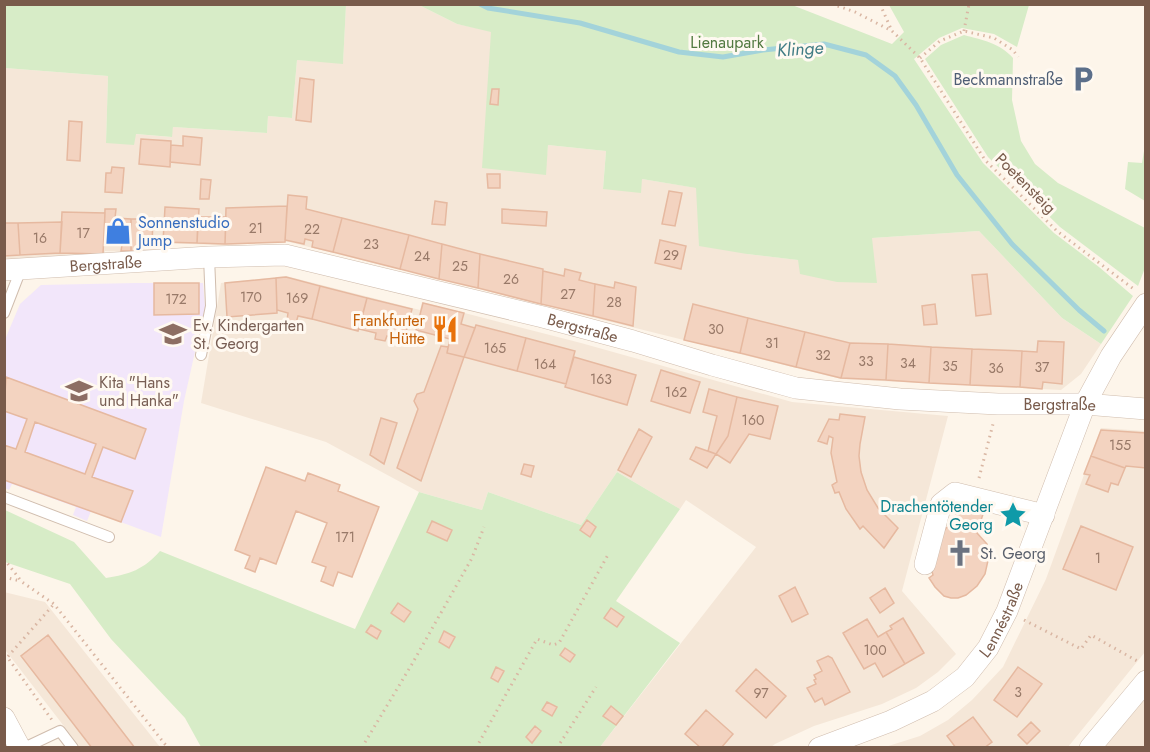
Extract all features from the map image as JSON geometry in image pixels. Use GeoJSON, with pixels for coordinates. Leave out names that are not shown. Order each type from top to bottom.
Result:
{"type":"FeatureCollection","features":[{"type":"Feature","properties":{"kind":"street","name":"Bergstraße"},"geometry":{"type":"LineString","coordinates":[[13,269],[209,257],[285,255],[543,317],[796,387],[900,399],[998,404],[1085,404],[1146,409]]}},
{"type":"Feature","properties":{"kind":"street"},"geometry":{"type":"LineString","coordinates":[[1085,404],[1141,298]]}},
{"type":"Feature","properties":{"kind":"street","name":"Lennéstraße"},"geometry":{"type":"LineString","coordinates":[[819,747],[891,721],[933,701],[964,677],[988,648],[1007,612],[1085,404]]}},
{"type":"Feature","properties":{"kind":"street"},"geometry":{"type":"LineString","coordinates":[[925,564],[941,504],[955,494],[1044,515]]}},
{"type":"Feature","properties":{"kind":"street"},"geometry":{"type":"LineString","coordinates":[[1090,747],[1146,681]]}},
{"type":"Feature","properties":{"kind":"street"},"geometry":{"type":"LineString","coordinates":[[5,721],[22,747]]}},
{"type":"Feature","properties":{"kind":"lane"},"geometry":{"type":"LineString","coordinates":[[201,355],[211,306],[209,257]]}},
{"type":"Feature","properties":{"kind":"lane","name":"Bergstraße"},"geometry":{"type":"LineString","coordinates":[[4,313],[13,269]]}},
{"type":"Feature","properties":{"kind":"lane"},"geometry":{"type":"LineString","coordinates":[[4,496],[109,537]]}},
{"type":"Feature","properties":{"kind":"lane"},"geometry":{"type":"LineString","coordinates":[[22,747],[60,731],[73,747]]}},
{"type":"Feature","properties":{"kind":"path","name":"Poetensteig"},"geometry":{"type":"LineString","coordinates":[[832,4],[855,12],[892,31],[920,58],[985,160],[1058,231],[1141,298]]}},
{"type":"Feature","properties":{"kind":"path"},"geometry":{"type":"LineString","coordinates":[[880,4],[892,31]]}},
{"type":"Feature","properties":{"kind":"path"},"geometry":{"type":"LineString","coordinates":[[964,31],[969,4]]}},
{"type":"Feature","properties":{"kind":"path"},"geometry":{"type":"LineString","coordinates":[[920,58],[940,41],[964,31],[994,38],[1013,50],[1018,57]]}},
{"type":"Feature","properties":{"kind":"path"},"geometry":{"type":"LineString","coordinates":[[975,498],[998,404]]}},
{"type":"Feature","properties":{"kind":"path"},"geometry":{"type":"LineString","coordinates":[[364,747],[472,558],[484,527]]}},
{"type":"Feature","properties":{"kind":"path"},"geometry":{"type":"LineString","coordinates":[[476,747],[537,639],[553,645],[559,643],[609,553]]}},
{"type":"Feature","properties":{"kind":"path"},"geometry":{"type":"LineString","coordinates":[[4,559],[22,582],[54,604],[168,747]]}},
{"type":"Feature","properties":{"kind":"path"},"geometry":{"type":"LineString","coordinates":[[4,577],[22,582]]}},
{"type":"Feature","properties":{"kind":"path"},"geometry":{"type":"LineString","coordinates":[[54,604],[6,659],[60,731]]}},
{"type":"Feature","properties":{"kind":"path"},"geometry":{"type":"LineString","coordinates":[[1007,612],[1081,649],[1091,635],[1146,666]]}},
{"type":"Feature","properties":{"kind":"path"},"geometry":{"type":"LineString","coordinates":[[557,747],[596,687]]}},
{"type":"Feature","properties":{"kind":"shaded area"},"geometry":{"type":"Polygon","coordinates":[[[346,5],[419,5],[457,24],[491,31],[545,175],[548,145],[606,151],[603,188],[642,179],[697,188],[747,254],[799,260],[872,238],[979,231],[1062,318],[1101,344],[1081,374],[1061,390],[841,379],[289,242],[224,245],[157,243],[156,253],[105,251],[104,254],[5,261],[5,68],[108,76],[106,143],[135,134],[171,137],[173,127],[267,133],[268,116],[292,118],[297,60],[343,63],[346,5]]]}},
{"type":"Feature","properties":{"kind":"shaded area"},"geometry":{"type":"Polygon","coordinates":[[[286,276],[420,310],[422,302],[581,343],[792,402],[948,416],[902,591],[956,654],[938,672],[916,688],[882,704],[814,726],[771,747],[600,747],[756,547],[686,500],[680,509],[617,472],[581,525],[488,492],[482,510],[419,492],[326,442],[201,403],[221,283],[286,276]]]}},
{"type":"Feature","properties":{"kind":"shaded area","name":"Kita \"Hans und Hanka\""},"geometry":{"type":"Polygon","coordinates":[[[203,283],[205,307],[184,401],[161,537],[91,511],[87,521],[73,515],[76,507],[12,484],[9,490],[5,488],[4,342],[20,304],[41,285],[203,283]]]}},
{"type":"Feature","properties":{"kind":"shaded area"},"geometry":{"type":"Polygon","coordinates":[[[1101,428],[1145,431],[1145,652],[1068,747],[882,748],[920,736],[948,720],[972,700],[1003,667],[1046,579],[1101,428]]]}},
{"type":"Feature","properties":{"kind":"shaded area"},"geometry":{"type":"Polygon","coordinates":[[[4,592],[45,602],[160,747],[80,747],[5,651],[4,592]]]}},
{"type":"Feature","properties":{"kind":"shaded area"},"geometry":{"type":"Polygon","coordinates":[[[1145,699],[1145,747],[1105,747],[1145,699]]]}},
{"type":"Feature","properties":{"kind":"green space"},"geometry":{"type":"Polygon","coordinates":[[[4,5],[346,5],[343,64],[297,60],[292,118],[268,116],[267,133],[173,127],[172,137],[136,134],[134,145],[106,143],[108,76],[5,68],[4,5]]]}},
{"type":"Feature","properties":{"kind":"green space","name":"Lienaupark"},"geometry":{"type":"Polygon","coordinates":[[[419,5],[792,5],[892,44],[904,32],[889,5],[1029,5],[1017,47],[994,34],[962,28],[939,38],[914,59],[983,163],[1054,233],[1133,296],[1101,344],[1062,318],[979,231],[872,238],[877,283],[837,282],[800,274],[798,260],[699,246],[696,188],[642,179],[641,193],[603,189],[606,151],[548,145],[546,175],[482,168],[491,32],[457,24],[419,5]]]}},
{"type":"Feature","properties":{"kind":"green space"},"geometry":{"type":"Polygon","coordinates":[[[964,35],[997,45],[1013,58],[1012,100],[1021,141],[1035,164],[1058,183],[1145,228],[1145,268],[1138,286],[1060,227],[988,157],[925,59],[941,45],[964,35]]]}},
{"type":"Feature","properties":{"kind":"green space"},"geometry":{"type":"Polygon","coordinates":[[[1145,145],[1146,201],[1125,189],[1128,162],[1142,163],[1145,145]]]}},
{"type":"Feature","properties":{"kind":"green space"},"geometry":{"type":"Polygon","coordinates":[[[617,472],[680,509],[616,601],[680,643],[600,747],[201,747],[185,718],[111,639],[70,584],[5,562],[5,510],[74,542],[106,578],[136,570],[148,563],[160,551],[355,629],[419,492],[482,510],[488,492],[581,525],[617,472]]]}},
{"type":"Feature","properties":{"kind":"building"},"geometry":{"type":"Polygon","coordinates":[[[300,78],[314,80],[311,122],[296,120],[300,78]]]}},
{"type":"Feature","properties":{"kind":"building"},"geometry":{"type":"Polygon","coordinates":[[[492,89],[499,89],[498,105],[490,104],[492,89]]]}},
{"type":"Feature","properties":{"kind":"building"},"geometry":{"type":"Polygon","coordinates":[[[69,121],[82,122],[80,161],[67,160],[69,121]]]}},
{"type":"Feature","properties":{"kind":"building"},"geometry":{"type":"Polygon","coordinates":[[[183,136],[202,138],[200,165],[170,162],[171,145],[183,146],[183,136]]]}},
{"type":"Feature","properties":{"kind":"building"},"geometry":{"type":"Polygon","coordinates":[[[141,139],[171,141],[170,167],[139,164],[141,139]]]}},
{"type":"Feature","properties":{"kind":"building"},"geometry":{"type":"Polygon","coordinates":[[[112,167],[124,168],[122,193],[105,192],[106,173],[111,173],[112,167]]]}},
{"type":"Feature","properties":{"kind":"building"},"geometry":{"type":"Polygon","coordinates":[[[487,174],[500,174],[500,188],[488,188],[487,174]]]}},
{"type":"Feature","properties":{"kind":"building"},"geometry":{"type":"Polygon","coordinates":[[[201,179],[211,180],[209,199],[200,199],[201,179]]]}},
{"type":"Feature","properties":{"kind":"building"},"geometry":{"type":"Polygon","coordinates":[[[669,191],[682,193],[675,226],[662,224],[669,191]]]}},
{"type":"Feature","properties":{"kind":"building"},"geometry":{"type":"Polygon","coordinates":[[[288,195],[307,197],[306,209],[342,218],[333,252],[312,247],[313,241],[305,239],[304,244],[285,240],[288,195]]]}},
{"type":"Feature","properties":{"kind":"building"},"geometry":{"type":"Polygon","coordinates":[[[435,201],[447,203],[445,225],[432,224],[435,201]]]}},
{"type":"Feature","properties":{"kind":"building"},"geometry":{"type":"Polygon","coordinates":[[[287,206],[285,242],[225,244],[226,208],[287,206]]]}},
{"type":"Feature","properties":{"kind":"building"},"geometry":{"type":"Polygon","coordinates":[[[165,207],[199,209],[197,243],[163,242],[165,207]]]}},
{"type":"Feature","properties":{"kind":"building","name":"Sonnenstudio Jump"},"geometry":{"type":"Polygon","coordinates":[[[105,209],[116,209],[115,218],[131,219],[131,251],[121,251],[122,245],[104,244],[105,209]]]}},
{"type":"Feature","properties":{"kind":"building"},"geometry":{"type":"Polygon","coordinates":[[[502,209],[547,212],[546,226],[502,223],[502,209]]]}},
{"type":"Feature","properties":{"kind":"building"},"geometry":{"type":"Polygon","coordinates":[[[62,212],[105,213],[103,254],[60,253],[62,212]]]}},
{"type":"Feature","properties":{"kind":"building"},"geometry":{"type":"Polygon","coordinates":[[[198,217],[226,217],[225,244],[197,243],[198,217]]]}},
{"type":"Feature","properties":{"kind":"building"},"geometry":{"type":"Polygon","coordinates":[[[342,218],[409,235],[400,269],[333,252],[342,218]]]}},
{"type":"Feature","properties":{"kind":"building"},"geometry":{"type":"Polygon","coordinates":[[[131,219],[153,219],[152,245],[140,245],[140,252],[131,251],[131,219]]]}},
{"type":"Feature","properties":{"kind":"building"},"geometry":{"type":"Polygon","coordinates":[[[62,222],[60,253],[20,255],[18,223],[62,222]]]}},
{"type":"Feature","properties":{"kind":"building"},"geometry":{"type":"Polygon","coordinates":[[[4,223],[18,223],[20,255],[4,256],[4,223]]]}},
{"type":"Feature","properties":{"kind":"building"},"geometry":{"type":"Polygon","coordinates":[[[409,235],[442,244],[439,279],[400,269],[409,235]]]}},
{"type":"Feature","properties":{"kind":"building"},"geometry":{"type":"Polygon","coordinates":[[[660,240],[686,246],[681,269],[655,263],[660,240]]]}},
{"type":"Feature","properties":{"kind":"building"},"geometry":{"type":"Polygon","coordinates":[[[442,244],[480,254],[478,288],[439,279],[442,244]]]}},
{"type":"Feature","properties":{"kind":"building"},"geometry":{"type":"Polygon","coordinates":[[[480,254],[543,269],[541,304],[478,288],[480,254]]]}},
{"type":"Feature","properties":{"kind":"building"},"geometry":{"type":"Polygon","coordinates":[[[565,269],[581,273],[579,280],[595,284],[593,316],[541,304],[543,271],[564,276],[565,269]]]}},
{"type":"Feature","properties":{"kind":"building"},"geometry":{"type":"Polygon","coordinates":[[[987,274],[991,314],[976,316],[972,275],[987,274]]]}},
{"type":"Feature","properties":{"kind":"building"},"geometry":{"type":"Polygon","coordinates":[[[286,277],[320,286],[312,319],[298,316],[296,323],[287,320],[288,313],[277,310],[276,278],[286,277]]]}},
{"type":"Feature","properties":{"kind":"building"},"geometry":{"type":"Polygon","coordinates":[[[276,278],[277,313],[227,317],[225,283],[276,278]]]}},
{"type":"Feature","properties":{"kind":"building"},"geometry":{"type":"Polygon","coordinates":[[[615,282],[636,287],[633,326],[593,316],[595,284],[614,288],[615,282]]]}},
{"type":"Feature","properties":{"kind":"building"},"geometry":{"type":"Polygon","coordinates":[[[154,283],[199,283],[199,314],[154,315],[154,283]]]}},
{"type":"Feature","properties":{"kind":"building"},"geometry":{"type":"Polygon","coordinates":[[[320,286],[367,298],[358,331],[312,319],[320,286]]]}},
{"type":"Feature","properties":{"kind":"building"},"geometry":{"type":"Polygon","coordinates":[[[367,298],[412,309],[404,340],[387,336],[385,341],[375,339],[376,333],[359,329],[367,298]]]}},
{"type":"Feature","properties":{"kind":"building","name":"Frankfurter Hütte"},"geometry":{"type":"Polygon","coordinates":[[[423,303],[464,313],[461,324],[475,328],[464,357],[447,353],[450,339],[416,330],[423,303]]]}},
{"type":"Feature","properties":{"kind":"building"},"geometry":{"type":"Polygon","coordinates":[[[693,304],[748,318],[740,353],[684,340],[693,304]]]}},
{"type":"Feature","properties":{"kind":"building"},"geometry":{"type":"Polygon","coordinates":[[[935,304],[937,324],[924,325],[922,306],[935,304]]]}},
{"type":"Feature","properties":{"kind":"building"},"geometry":{"type":"Polygon","coordinates":[[[748,318],[805,332],[796,367],[740,353],[748,318]]]}},
{"type":"Feature","properties":{"kind":"building"},"geometry":{"type":"Polygon","coordinates":[[[476,325],[526,338],[517,371],[464,357],[476,325]]]}},
{"type":"Feature","properties":{"kind":"building"},"geometry":{"type":"Polygon","coordinates":[[[805,332],[850,343],[841,378],[796,367],[805,332]]]}},
{"type":"Feature","properties":{"kind":"building"},"geometry":{"type":"Polygon","coordinates":[[[526,338],[575,351],[566,384],[517,371],[526,338]]]}},
{"type":"Feature","properties":{"kind":"building"},"geometry":{"type":"Polygon","coordinates":[[[1038,341],[1064,342],[1062,384],[1043,382],[1042,389],[1020,387],[1022,351],[1037,352],[1038,341]]]}},
{"type":"Feature","properties":{"kind":"building"},"geometry":{"type":"Polygon","coordinates":[[[850,343],[888,344],[886,380],[841,378],[850,343]]]}},
{"type":"Feature","properties":{"kind":"building"},"geometry":{"type":"Polygon","coordinates":[[[888,344],[931,347],[929,383],[886,380],[888,344]]]}},
{"type":"Feature","properties":{"kind":"building"},"geometry":{"type":"Polygon","coordinates":[[[441,346],[448,347],[447,353],[464,357],[421,481],[397,468],[418,409],[414,401],[417,394],[424,392],[441,346]]]}},
{"type":"Feature","properties":{"kind":"building"},"geometry":{"type":"Polygon","coordinates":[[[931,347],[972,349],[970,385],[929,383],[931,347]]]}},
{"type":"Feature","properties":{"kind":"building"},"geometry":{"type":"Polygon","coordinates":[[[972,349],[1022,351],[1020,387],[970,385],[972,349]]]}},
{"type":"Feature","properties":{"kind":"building"},"geometry":{"type":"Polygon","coordinates":[[[574,357],[636,375],[627,405],[565,387],[574,357]]]}},
{"type":"Feature","properties":{"kind":"building"},"geometry":{"type":"Polygon","coordinates":[[[661,370],[700,382],[690,413],[651,401],[661,370]]]}},
{"type":"Feature","properties":{"kind":"building"},"geometry":{"type":"Polygon","coordinates":[[[6,377],[146,429],[135,459],[103,447],[92,477],[133,491],[121,522],[4,480],[4,445],[16,449],[27,419],[4,411],[6,377]],[[35,422],[25,452],[85,474],[96,444],[35,422]]]}},
{"type":"Feature","properties":{"kind":"building"},"geometry":{"type":"Polygon","coordinates":[[[709,389],[737,397],[728,436],[716,454],[708,451],[717,416],[703,412],[709,389]]]}},
{"type":"Feature","properties":{"kind":"building"},"geometry":{"type":"Polygon","coordinates":[[[737,397],[778,406],[770,439],[749,434],[730,463],[716,454],[728,436],[737,397]]]}},
{"type":"Feature","properties":{"kind":"building"},"geometry":{"type":"Polygon","coordinates":[[[840,414],[865,417],[859,456],[861,472],[867,490],[878,508],[898,528],[884,548],[863,526],[860,529],[846,509],[839,492],[835,493],[832,485],[837,482],[831,453],[833,438],[829,436],[827,444],[818,441],[829,419],[839,420],[840,414]]]}},
{"type":"Feature","properties":{"kind":"building"},"geometry":{"type":"Polygon","coordinates":[[[381,418],[397,423],[384,464],[370,455],[381,418]]]}},
{"type":"Feature","properties":{"kind":"building"},"geometry":{"type":"Polygon","coordinates":[[[639,429],[652,437],[631,477],[618,470],[639,429]]]}},
{"type":"Feature","properties":{"kind":"building"},"geometry":{"type":"Polygon","coordinates":[[[1101,430],[1146,433],[1146,468],[1126,466],[1125,468],[1091,456],[1101,430]]]}},
{"type":"Feature","properties":{"kind":"building"},"geometry":{"type":"Polygon","coordinates":[[[696,447],[716,454],[707,468],[690,459],[696,447]]]}},
{"type":"Feature","properties":{"kind":"building"},"geometry":{"type":"Polygon","coordinates":[[[1091,456],[1125,468],[1118,485],[1111,483],[1108,492],[1086,484],[1090,475],[1084,474],[1091,456]]]}},
{"type":"Feature","properties":{"kind":"building"},"geometry":{"type":"Polygon","coordinates":[[[524,464],[534,466],[531,477],[521,474],[524,464]]]}},
{"type":"Feature","properties":{"kind":"building"},"geometry":{"type":"Polygon","coordinates":[[[266,467],[305,481],[308,473],[340,485],[338,491],[379,507],[352,577],[338,572],[333,586],[321,581],[326,567],[312,562],[327,523],[296,511],[276,564],[260,558],[255,572],[245,568],[250,556],[235,550],[266,467]]]}},
{"type":"Feature","properties":{"kind":"building","name":"St. Georg"},"geometry":{"type":"Polygon","coordinates":[[[958,508],[983,514],[977,533],[987,544],[989,556],[985,574],[977,586],[966,595],[951,598],[944,596],[929,578],[933,575],[931,568],[941,535],[953,524],[958,508]]]}},
{"type":"Feature","properties":{"kind":"building"},"geometry":{"type":"Polygon","coordinates":[[[587,520],[596,527],[590,537],[580,530],[587,520]]]}},
{"type":"Feature","properties":{"kind":"building"},"geometry":{"type":"Polygon","coordinates":[[[432,521],[452,530],[447,541],[427,532],[432,521]]]}},
{"type":"Feature","properties":{"kind":"building"},"geometry":{"type":"Polygon","coordinates":[[[1081,526],[1133,547],[1116,590],[1063,569],[1081,526]]]}},
{"type":"Feature","properties":{"kind":"building"},"geometry":{"type":"Polygon","coordinates":[[[795,587],[808,614],[792,622],[779,596],[795,587]]]}},
{"type":"Feature","properties":{"kind":"building"},"geometry":{"type":"Polygon","coordinates":[[[885,588],[894,603],[880,613],[870,598],[885,588]]]}},
{"type":"Feature","properties":{"kind":"building"},"geometry":{"type":"Polygon","coordinates":[[[398,603],[411,612],[404,622],[391,613],[398,603]]]}},
{"type":"Feature","properties":{"kind":"building"},"geometry":{"type":"Polygon","coordinates":[[[611,608],[624,617],[617,627],[604,618],[611,608]]]}},
{"type":"Feature","properties":{"kind":"building"},"geometry":{"type":"Polygon","coordinates":[[[903,618],[924,653],[905,664],[886,632],[892,629],[890,626],[903,618]]]}},
{"type":"Feature","properties":{"kind":"building"},"geometry":{"type":"Polygon","coordinates":[[[867,619],[878,637],[886,632],[905,664],[883,677],[875,663],[864,669],[843,633],[867,619]]]}},
{"type":"Feature","properties":{"kind":"building"},"geometry":{"type":"Polygon","coordinates":[[[371,625],[381,631],[377,639],[366,632],[371,625]]]}},
{"type":"Feature","properties":{"kind":"building"},"geometry":{"type":"Polygon","coordinates":[[[444,631],[455,637],[449,648],[439,642],[444,631]]]}},
{"type":"Feature","properties":{"kind":"building"},"geometry":{"type":"Polygon","coordinates":[[[48,635],[135,748],[92,748],[21,656],[48,635]]]}},
{"type":"Feature","properties":{"kind":"building"},"geometry":{"type":"Polygon","coordinates":[[[565,648],[575,655],[570,662],[560,655],[565,648]]]}},
{"type":"Feature","properties":{"kind":"building"},"geometry":{"type":"Polygon","coordinates":[[[828,656],[832,658],[850,692],[825,705],[822,698],[815,702],[807,688],[816,684],[814,675],[822,671],[817,661],[828,656]]]}},
{"type":"Feature","properties":{"kind":"building"},"geometry":{"type":"Polygon","coordinates":[[[496,667],[504,671],[498,682],[491,678],[496,667]]]}},
{"type":"Feature","properties":{"kind":"building"},"geometry":{"type":"Polygon","coordinates":[[[1018,667],[1042,684],[1017,717],[994,700],[1018,667]]]}},
{"type":"Feature","properties":{"kind":"building"},"geometry":{"type":"Polygon","coordinates":[[[756,669],[786,696],[766,718],[736,691],[756,669]]]}},
{"type":"Feature","properties":{"kind":"building"},"geometry":{"type":"Polygon","coordinates":[[[547,702],[557,707],[552,716],[542,710],[547,702]]]}},
{"type":"Feature","properties":{"kind":"building"},"geometry":{"type":"Polygon","coordinates":[[[611,706],[623,716],[616,725],[603,716],[611,706]]]}},
{"type":"Feature","properties":{"kind":"building"},"geometry":{"type":"Polygon","coordinates":[[[706,710],[733,734],[721,748],[701,748],[685,734],[706,710]]]}},
{"type":"Feature","properties":{"kind":"building"},"geometry":{"type":"Polygon","coordinates":[[[973,717],[992,742],[984,748],[956,748],[947,736],[973,717]]]}},
{"type":"Feature","properties":{"kind":"building"},"geometry":{"type":"Polygon","coordinates":[[[1031,722],[1040,731],[1027,744],[1018,735],[1031,722]]]}},
{"type":"Feature","properties":{"kind":"building"},"geometry":{"type":"Polygon","coordinates":[[[535,726],[541,731],[532,743],[526,737],[535,726]]]}},
{"type":"Feature","properties":{"kind":"waterway","name":"Klinge"},"geometry":{"type":"LineString","coordinates":[[480,4],[488,8],[580,23],[679,52],[723,57],[763,50],[824,44],[866,55],[895,76],[916,105],[957,175],[1012,244],[1079,310],[1104,331]]}},
{"type":"Feature","properties":{"kind":"place","name":"Beckmannstraße"},"geometry":{"type":"Point","coordinates":[1083,79]}},
{"type":"Feature","properties":{"kind":"place","name":"Sonnenstudio Jump"},"geometry":{"type":"Point","coordinates":[118,231]}},
{"type":"Feature","properties":{"kind":"place","name":"Frankfurter Hütte"},"geometry":{"type":"Point","coordinates":[445,329]}},
{"type":"Feature","properties":{"kind":"place","name":"Ev. Kindergarten St. Georg"},"geometry":{"type":"Point","coordinates":[173,334]}},
{"type":"Feature","properties":{"kind":"place","name":"Kita \"Hans und Hanka\""},"geometry":{"type":"Point","coordinates":[79,391]}},
{"type":"Feature","properties":{"kind":"place","name":"Drachentötender Georg"},"geometry":{"type":"Point","coordinates":[1013,515]}},
{"type":"Feature","properties":{"kind":"place","name":"St. Georg"},"geometry":{"type":"Point","coordinates":[960,553]}}]}
